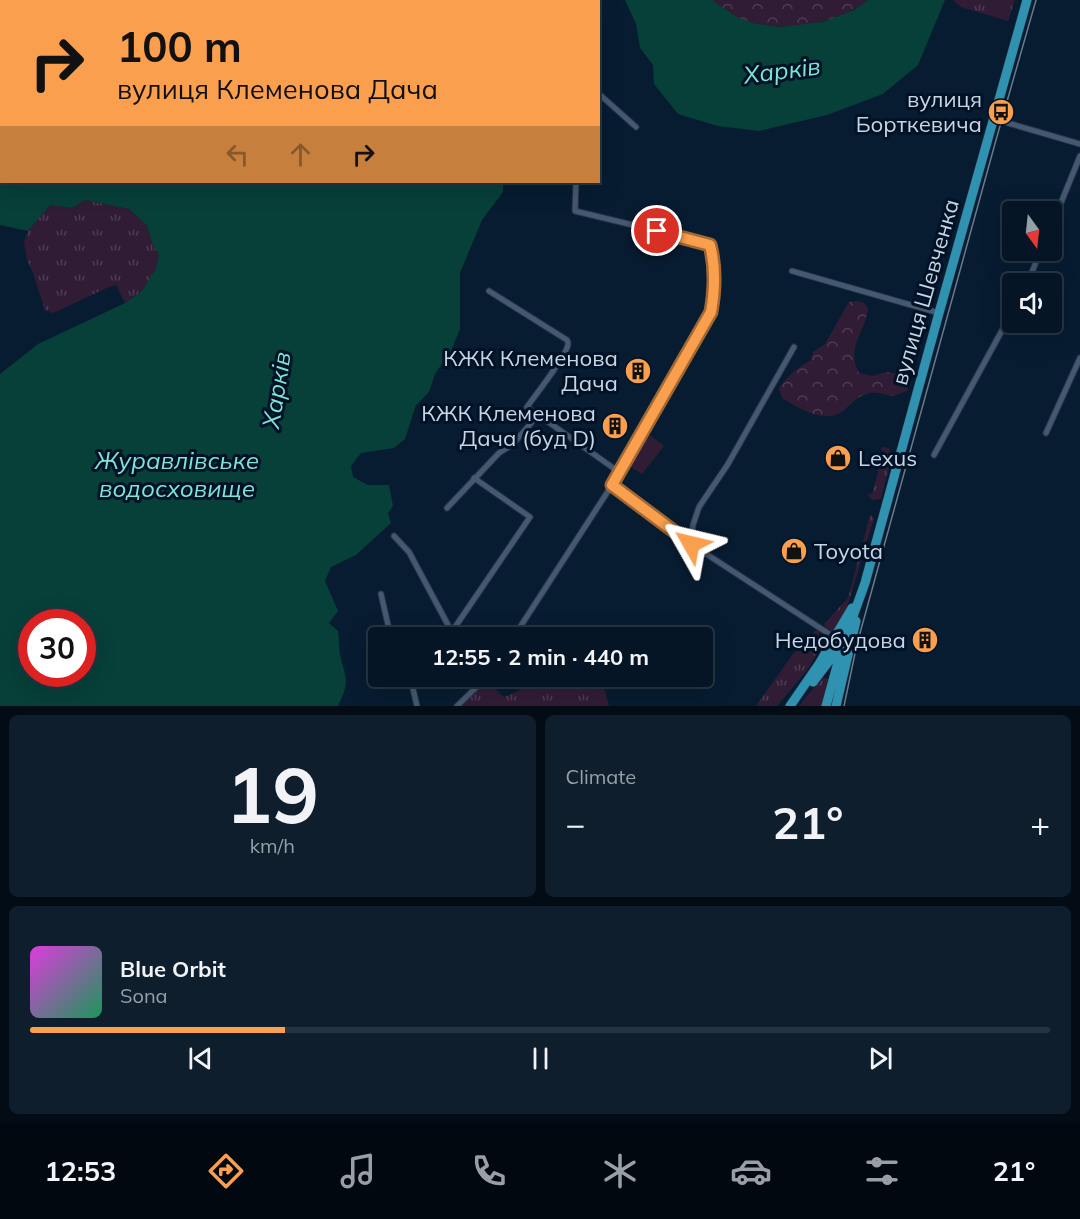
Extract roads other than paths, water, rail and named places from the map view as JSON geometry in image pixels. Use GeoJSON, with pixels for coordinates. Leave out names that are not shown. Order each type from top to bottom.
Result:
{"type":"FeatureCollection","features":[{"type":"Feature","properties":{"kind":"main road","name":"вулиця Шевченка"},"geometry":{"type":"LineString","coordinates":[[836,706],[861,594],[1027,0]]}},
{"type":"Feature","properties":{"kind":"main road","name":"вулиця Шевченка"},"geometry":{"type":"LineString","coordinates":[[826,706],[839,640],[861,594]]}},
{"type":"Feature","properties":{"kind":"main road"},"geometry":{"type":"LineString","coordinates":[[790,706],[819,664],[857,616]]}},
{"type":"Feature","properties":{"kind":"main road"},"geometry":{"type":"LineString","coordinates":[[790,706],[820,674],[839,640]]}},
{"type":"Feature","properties":{"kind":"main road"},"geometry":{"type":"LineString","coordinates":[[839,640],[845,650],[842,678]]}},
{"type":"Feature","properties":{"kind":"main road"},"geometry":{"type":"LineString","coordinates":[[820,674],[825,674],[832,682]]}},
{"type":"Feature","properties":{"kind":"street"},"geometry":{"type":"LineString","coordinates":[[600,95],[636,127]]}},
{"type":"Feature","properties":{"kind":"street"},"geometry":{"type":"LineString","coordinates":[[994,119],[1080,144]]}},
{"type":"Feature","properties":{"kind":"street"},"geometry":{"type":"LineString","coordinates":[[1062,201],[1080,156]]}},
{"type":"Feature","properties":{"kind":"street"},"geometry":{"type":"LineString","coordinates":[[520,627],[620,472],[711,312],[714,294],[715,264],[710,245],[575,212],[576,183]]}},
{"type":"Feature","properties":{"kind":"street"},"geometry":{"type":"LineString","coordinates":[[792,271],[939,313]]}},
{"type":"Feature","properties":{"kind":"street"},"geometry":{"type":"LineString","coordinates":[[489,291],[567,340],[569,344],[556,368],[527,407],[620,472]]}},
{"type":"Feature","properties":{"kind":"street"},"geometry":{"type":"LineString","coordinates":[[934,455],[1002,330]]}},
{"type":"Feature","properties":{"kind":"street"},"geometry":{"type":"LineString","coordinates":[[691,544],[693,525],[699,507],[728,464],[794,347]]}},
{"type":"Feature","properties":{"kind":"street"},"geometry":{"type":"LineString","coordinates":[[1047,433],[1080,358]]}},
{"type":"Feature","properties":{"kind":"street"},"geometry":{"type":"LineString","coordinates":[[447,508],[499,453],[513,444],[538,415]]}},
{"type":"Feature","properties":{"kind":"street"},"geometry":{"type":"LineString","coordinates":[[458,627],[530,517],[474,478]]}},
{"type":"Feature","properties":{"kind":"street"},"geometry":{"type":"LineString","coordinates":[[612,485],[691,544],[839,640]]}},
{"type":"Feature","properties":{"kind":"street"},"geometry":{"type":"LineString","coordinates":[[394,536],[409,552],[449,627]]}},
{"type":"Feature","properties":{"kind":"street"},"geometry":{"type":"LineString","coordinates":[[381,594],[388,627]]}},
{"type":"Feature","properties":{"kind":"street"},"geometry":{"type":"LineString","coordinates":[[413,687],[417,706]]}},
{"type":"Feature","properties":{"kind":"street"},"geometry":{"type":"LineString","coordinates":[[457,706],[477,687]]}},
{"type":"Feature","properties":{"kind":"water","name":"Харків"},"geometry":{"type":"Polygon","coordinates":[[[625,0],[713,0],[737,17],[752,23],[781,27],[822,22],[854,10],[868,0],[945,0],[918,65],[883,94],[827,115],[759,131],[718,126],[678,114],[654,84],[653,65],[640,48],[636,24],[625,0]]]}},
{"type":"Feature","properties":{"kind":"water","name":"Журавлівське водосховище"},"geometry":{"type":"Polygon","coordinates":[[[0,183],[503,183],[503,192],[482,220],[460,273],[460,329],[451,351],[435,374],[429,392],[416,405],[405,439],[394,448],[361,453],[351,466],[353,477],[368,485],[389,485],[393,506],[388,513],[391,523],[356,555],[331,567],[325,581],[338,611],[329,623],[338,631],[340,655],[346,680],[338,706],[0,706],[0,374],[38,344],[125,303],[142,291],[156,268],[159,255],[147,226],[129,209],[85,200],[72,208],[50,205],[28,231],[0,225],[0,183]]]}},
{"type":"Feature","properties":{"kind":"tram line"},"geometry":{"type":"LineString","coordinates":[[844,706],[857,644],[1036,0]]}},
{"type":"Feature","properties":{"kind":"place","name":"вулиця Борткевича"},"geometry":{"type":"Point","coordinates":[1001,112]}},
{"type":"Feature","properties":{"kind":"place","name":"КЖК Клеменова Дача"},"geometry":{"type":"Point","coordinates":[638,371]}},
{"type":"Feature","properties":{"kind":"place","name":"КЖК Клеменова Дача (буд D)"},"geometry":{"type":"Point","coordinates":[615,426]}},
{"type":"Feature","properties":{"kind":"place","name":"Lexus"},"geometry":{"type":"Point","coordinates":[838,458]}},
{"type":"Feature","properties":{"kind":"place","name":"Toyota"},"geometry":{"type":"Point","coordinates":[794,551]}},
{"type":"Feature","properties":{"kind":"place","name":"Недобудова"},"geometry":{"type":"Point","coordinates":[925,640]}}]}
